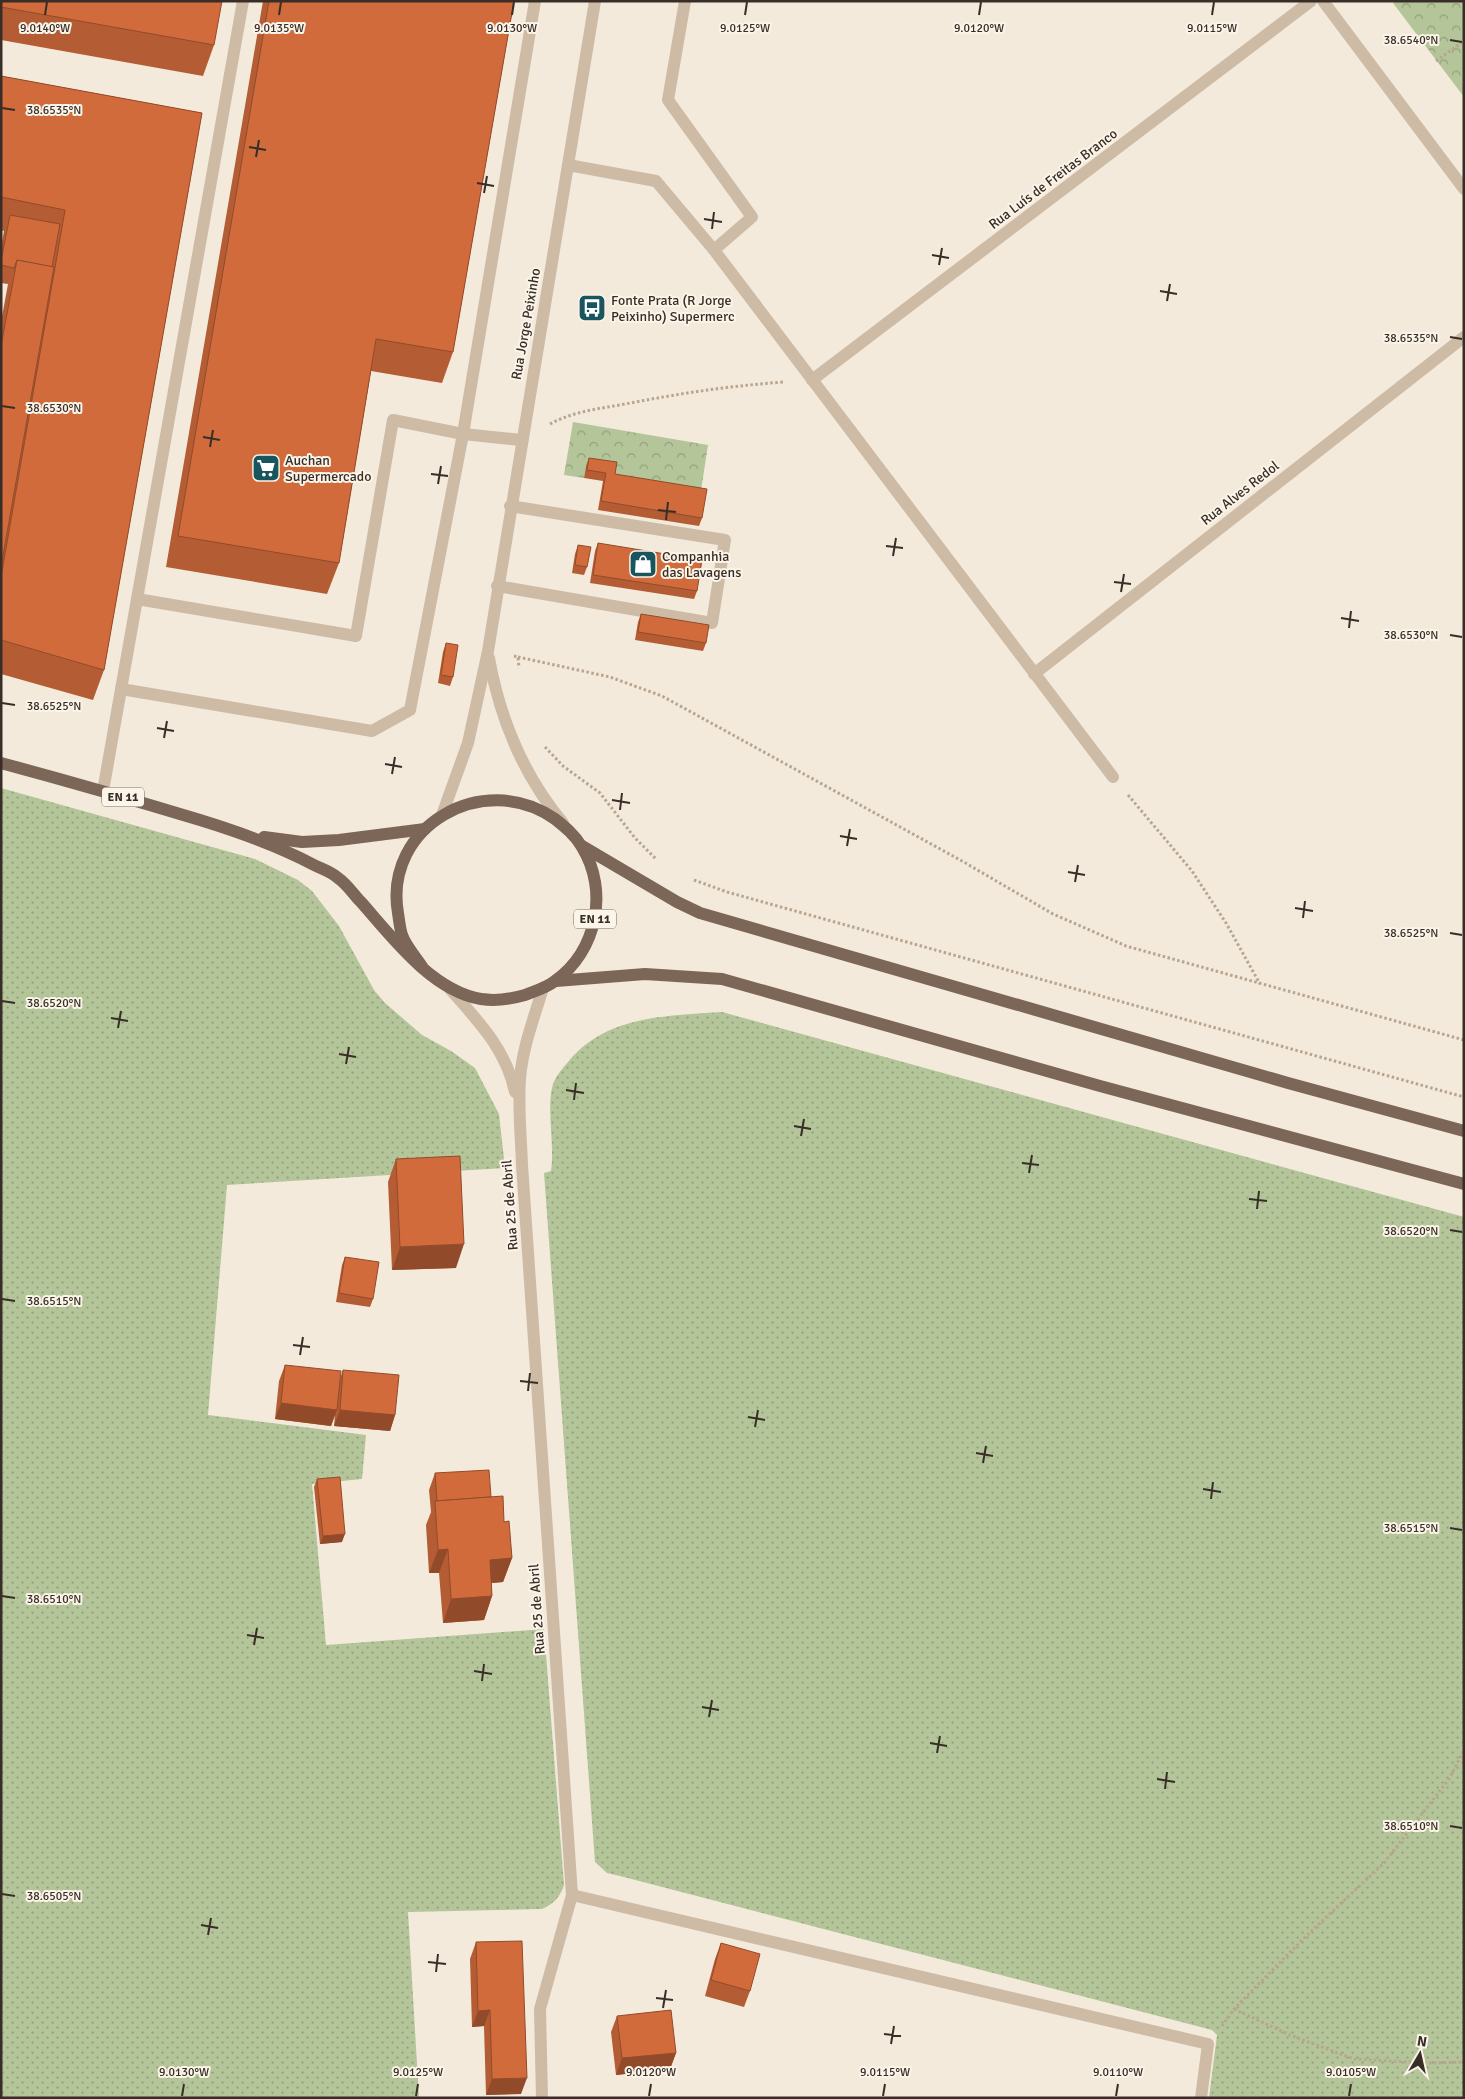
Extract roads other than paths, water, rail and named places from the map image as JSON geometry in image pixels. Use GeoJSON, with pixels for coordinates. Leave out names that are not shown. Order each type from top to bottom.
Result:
{"type":"FeatureCollection","features":[{"type":"Feature","properties":{"kind":"main road","name":"EN 11"},"geometry":{"type":"LineString","coordinates":[[1,763],[103,791],[245,834]]}},
{"type":"Feature","properties":{"kind":"main road","name":"EN 11"},"geometry":{"type":"LineString","coordinates":[[508,800],[541,810],[568,829],[582,846],[592,866],[597,892],[596,917],[588,941],[574,964],[556,981],[543,988],[513,998],[481,999],[450,989],[423,968],[402,936],[396,898],[403,860],[425,829],[442,815],[474,801],[508,800]]}},
{"type":"Feature","properties":{"kind":"main road"},"geometry":{"type":"LineString","coordinates":[[245,834],[302,842],[339,840],[425,829]]}},
{"type":"Feature","properties":{"kind":"main road"},"geometry":{"type":"LineString","coordinates":[[245,834],[290,852],[338,877],[423,968]]}},
{"type":"Feature","properties":{"kind":"main road"},"geometry":{"type":"LineString","coordinates":[[582,846],[677,902],[700,913],[1288,1083],[1464,1131]]}},
{"type":"Feature","properties":{"kind":"main road"},"geometry":{"type":"LineString","coordinates":[[556,981],[645,974],[722,979],[1100,1086],[1464,1184]]}},
{"type":"Feature","properties":{"kind":"street"},"geometry":{"type":"LineString","coordinates":[[103,791],[242,1]]}},
{"type":"Feature","properties":{"kind":"street"},"geometry":{"type":"LineString","coordinates":[[121,689],[372,731],[410,710],[464,434],[536,1]]}},
{"type":"Feature","properties":{"kind":"street","name":"Rua Jorge Peixinho"},"geometry":{"type":"LineString","coordinates":[[488,651],[510,506],[595,1]]}},
{"type":"Feature","properties":{"kind":"street"},"geometry":{"type":"LineString","coordinates":[[685,1],[668,100],[752,217],[714,250]]}},
{"type":"Feature","properties":{"kind":"street","name":"Rua Luís de Freitas Branco"},"geometry":{"type":"LineString","coordinates":[[812,380],[1311,1]]}},
{"type":"Feature","properties":{"kind":"street"},"geometry":{"type":"LineString","coordinates":[[1323,1],[1464,189]]}},
{"type":"Feature","properties":{"kind":"street"},"geometry":{"type":"LineString","coordinates":[[568,165],[656,181],[714,250],[1113,778]]}},
{"type":"Feature","properties":{"kind":"street","name":"Rua Alves Redol"},"geometry":{"type":"LineString","coordinates":[[1034,674],[1464,337]]}},
{"type":"Feature","properties":{"kind":"street"},"geometry":{"type":"LineString","coordinates":[[137,598],[356,636],[393,420],[464,434],[521,440]]}},
{"type":"Feature","properties":{"kind":"street"},"geometry":{"type":"LineString","coordinates":[[497,586],[712,623],[725,540],[510,506]]}},
{"type":"Feature","properties":{"kind":"street"},"geometry":{"type":"LineString","coordinates":[[442,815],[468,743],[488,651]]}},
{"type":"Feature","properties":{"kind":"street"},"geometry":{"type":"LineString","coordinates":[[488,651],[494,686],[508,732],[529,776],[546,803],[568,829]]}},
{"type":"Feature","properties":{"kind":"street"},"geometry":{"type":"LineString","coordinates":[[520,1114],[522,1071],[526,1048],[543,988]]}},
{"type":"Feature","properties":{"kind":"street"},"geometry":{"type":"LineString","coordinates":[[450,989],[492,1039],[511,1072],[520,1114]]}},
{"type":"Feature","properties":{"kind":"street","name":"Rua 25 de Abril"},"geometry":{"type":"LineString","coordinates":[[520,1114],[572,1895],[540,2009],[542,2098]]}},
{"type":"Feature","properties":{"kind":"street"},"geometry":{"type":"LineString","coordinates":[[572,1895],[1208,2044],[1200,2098]]}},
{"type":"Feature","properties":{"kind":"place","name":"Fonte Prata (R Jorge Peixinho) Supermerc"},"geometry":{"type":"Point","coordinates":[592,308]}},
{"type":"Feature","properties":{"kind":"place","name":"Auchan Supermercado"},"geometry":{"type":"Point","coordinates":[266,468]}},
{"type":"Feature","properties":{"kind":"place","name":"Companhia das Lavagens"},"geometry":{"type":"Point","coordinates":[643,564]}}]}
